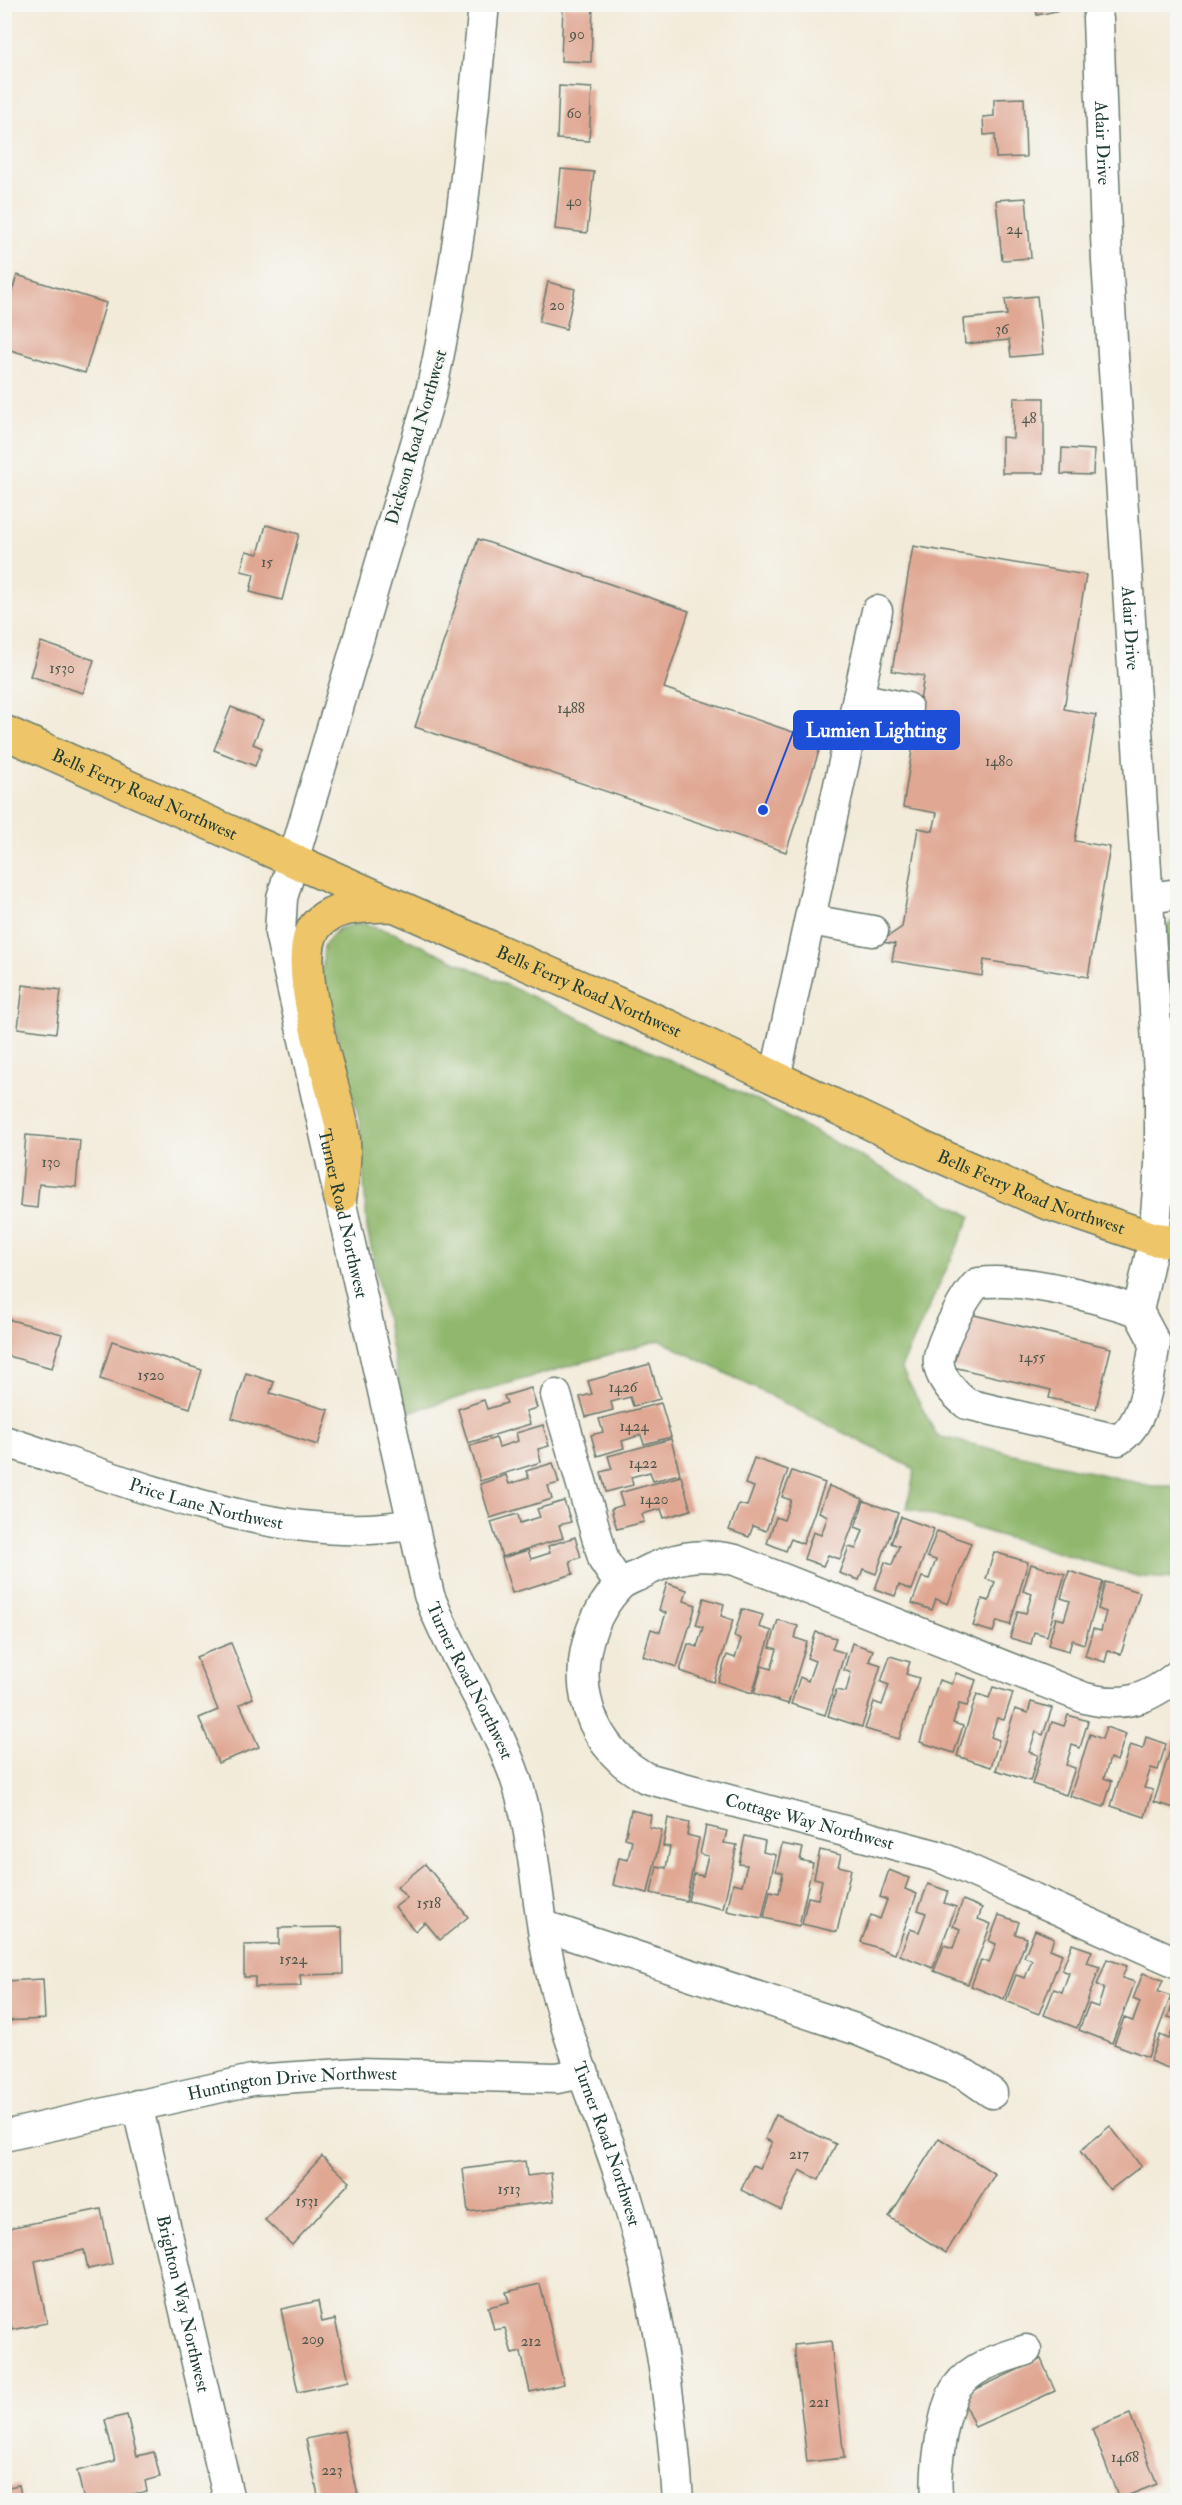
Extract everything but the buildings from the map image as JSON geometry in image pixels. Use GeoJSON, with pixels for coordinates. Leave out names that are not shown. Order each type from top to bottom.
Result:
{"type":"FeatureCollection","features":[{"type":"Feature","properties":{"kind":"main road","name":"Bells Ferry Road Northwest"},"geometry":{"type":"LineString","coordinates":[[4,732],[667,1026],[927,1150],[1045,1202],[1166,1241]]}},
{"type":"Feature","properties":{"kind":"main road"},"geometry":{"type":"LineString","coordinates":[[340,1196],[345,1156],[342,1128],[311,998],[306,961],[309,939],[316,925],[340,911],[352,907],[396,905]]}},
{"type":"Feature","properties":{"kind":"street","name":"Dickson Road Northwest"},"geometry":{"type":"LineString","coordinates":[[293,859],[417,442],[440,354],[457,251],[484,4]]}},
{"type":"Feature","properties":{"kind":"street","name":"Adair Drive"},"geometry":{"type":"LineString","coordinates":[[1098,19],[1107,261],[1160,1089],[1161,1165],[1166,1241]]}},
{"type":"Feature","properties":{"kind":"street"},"geometry":{"type":"LineString","coordinates":[[775,1078],[877,611]]}},
{"type":"Feature","properties":{"kind":"street"},"geometry":{"type":"LineString","coordinates":[[858,698],[907,708]]}},
{"type":"Feature","properties":{"kind":"street","name":"Turner Road Northwest"},"geometry":{"type":"LineString","coordinates":[[293,859],[282,898],[280,933],[412,1524],[429,1595],[440,1624],[481,1701],[513,1773],[534,1856],[550,1966],[626,2193],[647,2272],[666,2382],[678,2500]]}},
{"type":"Feature","properties":{"kind":"street"},"geometry":{"type":"LineString","coordinates":[[1148,898],[1178,894]]}},
{"type":"Feature","properties":{"kind":"street"},"geometry":{"type":"LineString","coordinates":[[810,920],[873,931]]}},
{"type":"Feature","properties":{"kind":"street"},"geometry":{"type":"LineString","coordinates":[[1138,1311],[1166,1241]]}},
{"type":"Feature","properties":{"kind":"street"},"geometry":{"type":"LineString","coordinates":[[1007,1281],[1105,1301],[1138,1311],[1166,1346],[1142,1407],[1133,1423],[1118,1440],[967,1404],[953,1391],[942,1374],[939,1357],[966,1294],[978,1283],[1007,1281]]}},
{"type":"Feature","properties":{"kind":"street"},"geometry":{"type":"LineString","coordinates":[[556,1395],[604,1561],[620,1585],[664,1562],[691,1556],[717,1556],[735,1560],[931,1640],[1108,1704],[1135,1700],[1162,1688],[1178,1675]]}},
{"type":"Feature","properties":{"kind":"street","name":"Price Lane Northwest"},"geometry":{"type":"LineString","coordinates":[[4,1441],[179,1498],[293,1526],[342,1530],[390,1529],[412,1524]]}},
{"type":"Feature","properties":{"kind":"street","name":"Cottage Way Northwest"},"geometry":{"type":"LineString","coordinates":[[620,1585],[586,1641],[583,1669],[585,1702],[598,1732],[623,1762],[646,1778],[668,1786],[938,1856],[1177,1963]]}},
{"type":"Feature","properties":{"kind":"street"},"geometry":{"type":"LineString","coordinates":[[544,1926],[855,2029],[966,2075],[992,2093]]}},
{"type":"Feature","properties":{"kind":"street","name":"Huntington Drive Northwest"},"geometry":{"type":"LineString","coordinates":[[4,2136],[252,2080],[358,2073],[557,2078],[584,2073]]}},
{"type":"Feature","properties":{"kind":"street","name":"Brighton Way Northwest"},"geometry":{"type":"LineString","coordinates":[[137,2105],[229,2500]]}},
{"type":"Feature","properties":{"kind":"street"},"geometry":{"type":"LineString","coordinates":[[938,2500],[940,2439],[957,2387],[985,2364],[1026,2350]]}},
{"type":"Feature","properties":{"kind":"green space"},"geometry":{"type":"Polygon","coordinates":[[[1174,918],[1177,918],[1177,1203],[1166,928],[1174,918]]]}},
{"type":"Feature","properties":{"kind":"green space"},"geometry":{"type":"Polygon","coordinates":[[[360,923],[394,933],[754,1099],[971,1216],[901,1368],[937,1436],[1151,1486],[1177,1486],[1177,1579],[1140,1577],[907,1508],[915,1469],[660,1340],[405,1413],[367,1228],[360,1123],[322,973],[324,945],[338,929],[360,923]]]}},
{"type":"Feature","properties":{"kind":"place","name":"Lumien Lighting"},"geometry":{"type":"Point","coordinates":[763,810]}}]}
